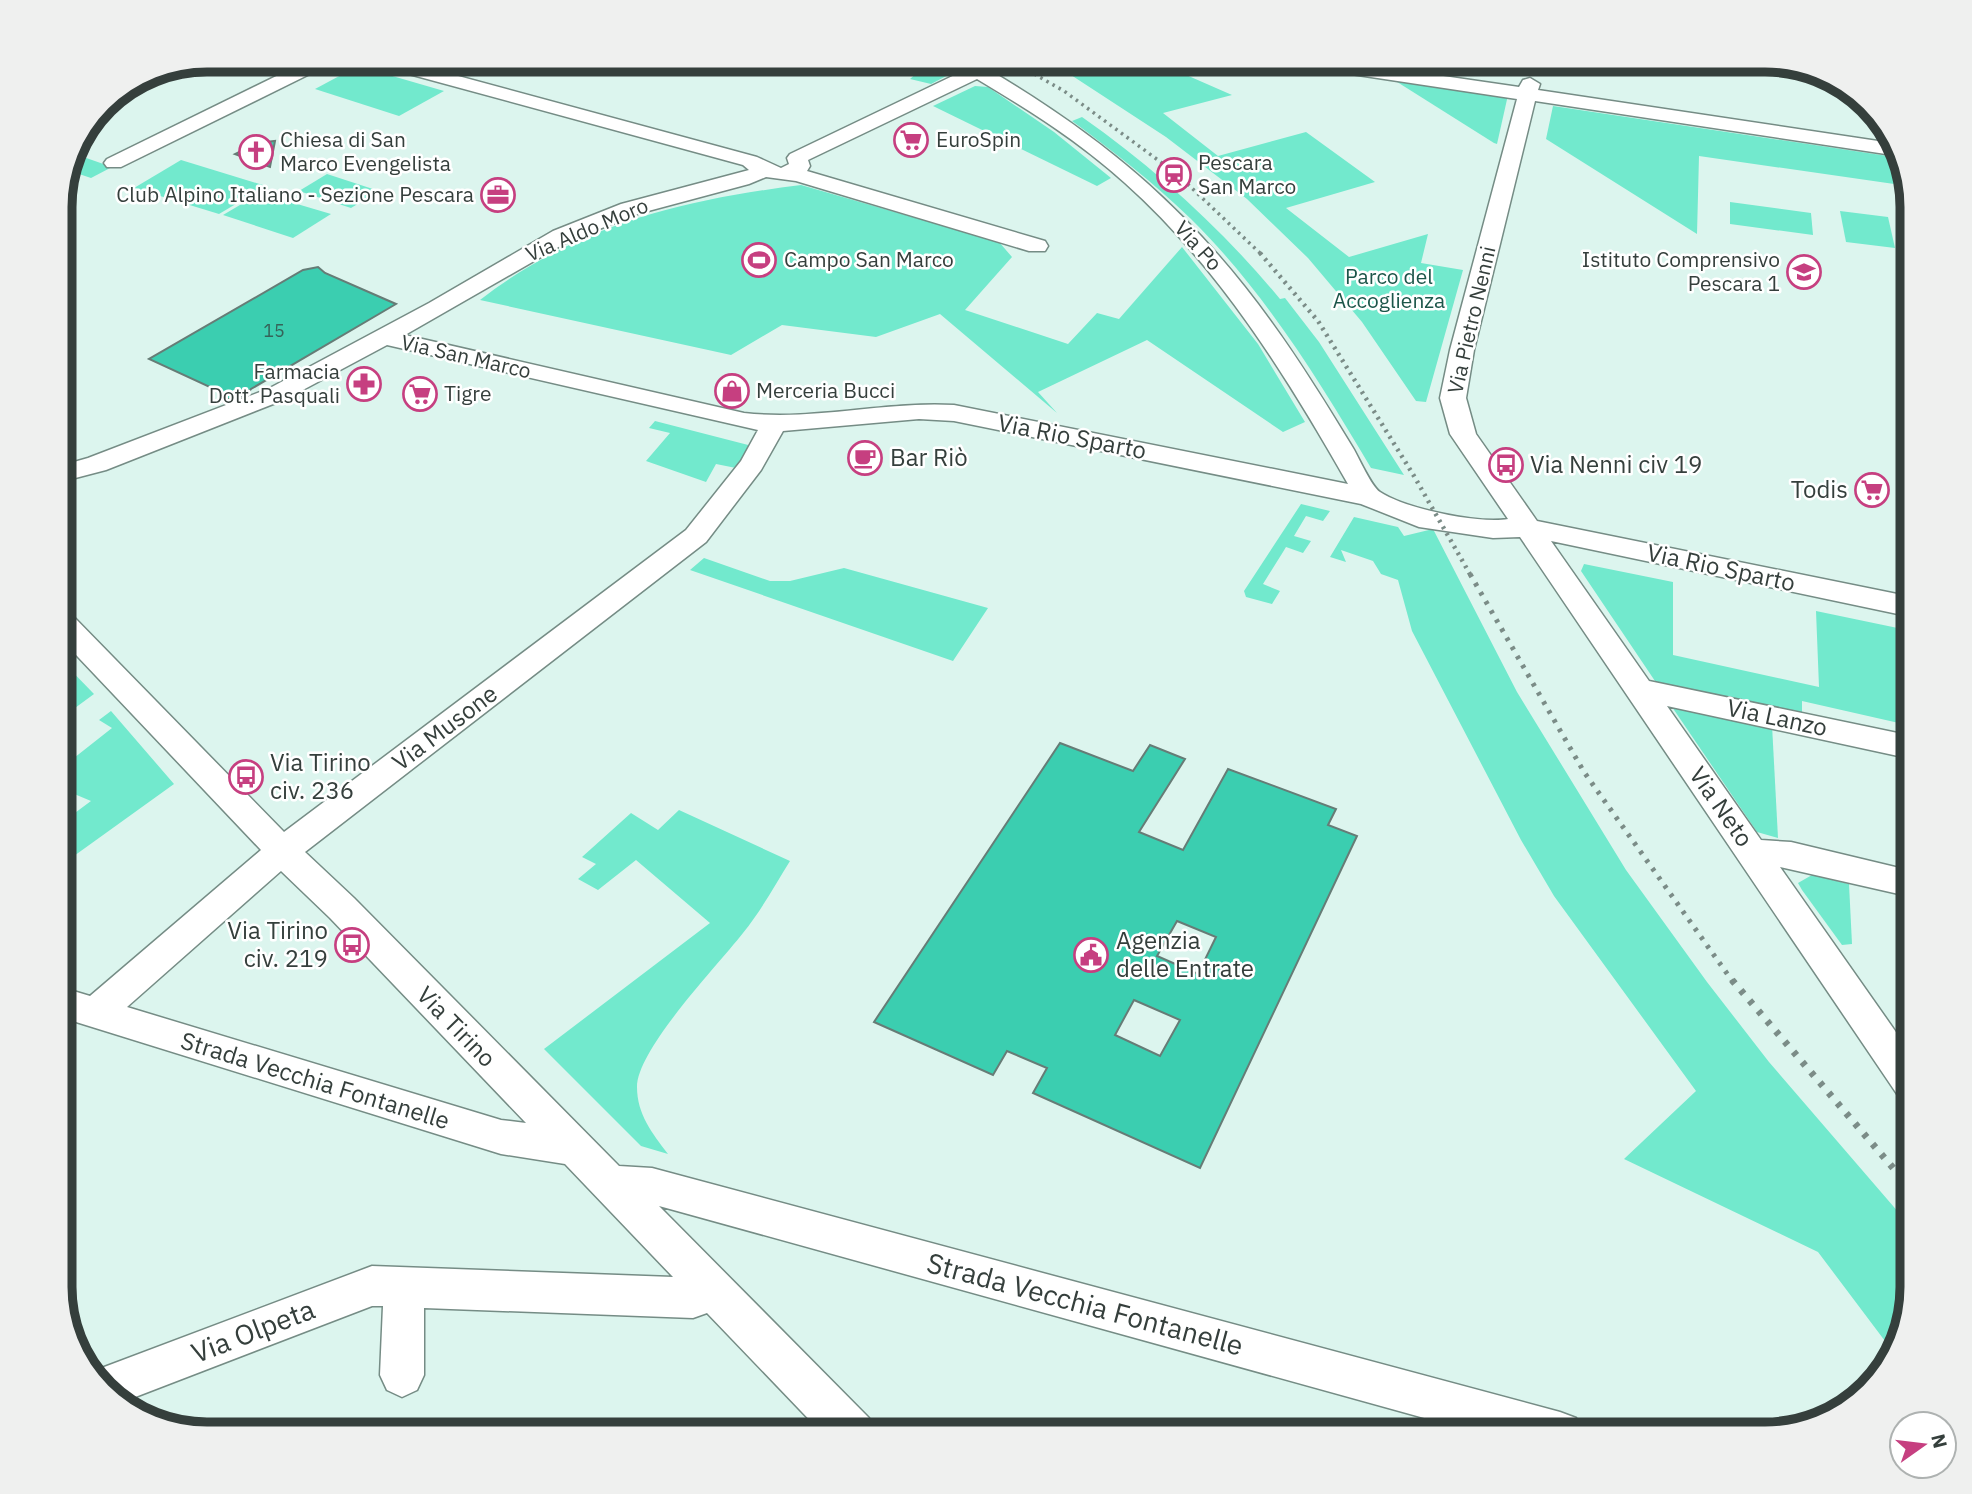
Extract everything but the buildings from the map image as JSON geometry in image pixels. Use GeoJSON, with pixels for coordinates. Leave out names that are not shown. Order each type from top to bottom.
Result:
{"type":"FeatureCollection","features":[{"type":"Feature","properties":{"kind":"street"},"geometry":{"type":"LineString","coordinates":[[114,163],[299,72]]}},
{"type":"Feature","properties":{"kind":"street"},"geometry":{"type":"LineString","coordinates":[[423,72],[748,161],[779,165]]}},
{"type":"Feature","properties":{"kind":"street"},"geometry":{"type":"LineString","coordinates":[[470,72],[779,165],[798,175],[1044,239]]}},
{"type":"Feature","properties":{"kind":"street","name":"Via Aldo Moro"},"geometry":{"type":"LineString","coordinates":[[384,337],[561,236],[629,209],[742,180],[779,165],[955,72]]}},
{"type":"Feature","properties":{"kind":"street","name":"Via Po"},"geometry":{"type":"LineString","coordinates":[[980,72],[1034,105],[1095,149],[1131,178],[1174,219],[1224,275],[1273,338],[1312,397],[1368,497]]}},
{"type":"Feature","properties":{"kind":"street"},"geometry":{"type":"LineString","coordinates":[[1394,72],[1840,131],[1883,141]]}},
{"type":"Feature","properties":{"kind":"street"},"geometry":{"type":"LineString","coordinates":[[1434,72],[1886,148]]}},
{"type":"Feature","properties":{"kind":"street","name":"Via Pietro Nenni"},"geometry":{"type":"LineString","coordinates":[[1529,89],[1465,337],[1453,398],[1463,434],[1530,528]]}},
{"type":"Feature","properties":{"kind":"street","name":"Via San Marco"},"geometry":{"type":"LineString","coordinates":[[72,471],[97,464],[277,394],[384,337],[744,421],[773,424]]}},
{"type":"Feature","properties":{"kind":"street","name":"Via Rio Sparto"},"geometry":{"type":"LineString","coordinates":[[773,424],[919,411],[954,413],[1368,497],[1419,517],[1493,529],[1530,528],[1900,604]]}},
{"type":"Feature","properties":{"kind":"street","name":"Via Musone"},"geometry":{"type":"LineString","coordinates":[[77,1008],[696,536],[714,516],[764,444],[773,424]]}},
{"type":"Feature","properties":{"kind":"street","name":"Via San Marco"},"geometry":{"type":"LineString","coordinates":[[72,480],[97,464]]}},
{"type":"Feature","properties":{"kind":"street","name":"Via Neto"},"geometry":{"type":"LineString","coordinates":[[1530,528],[1900,1066]]}},
{"type":"Feature","properties":{"kind":"street","name":"Via Tirino"},"geometry":{"type":"LineString","coordinates":[[72,633],[282,852],[342,908],[841,1422]]}},
{"type":"Feature","properties":{"kind":"street","name":"Via Lanzo"},"geometry":{"type":"LineString","coordinates":[[1642,690],[1900,744]]}},
{"type":"Feature","properties":{"kind":"street"},"geometry":{"type":"LineString","coordinates":[[1753,852],[1791,855],[1900,881]]}},
{"type":"Feature","properties":{"kind":"street","name":"Strada Vecchia Fontanelle"},"geometry":{"type":"LineString","coordinates":[[77,1008],[500,1137],[574,1148]]}},
{"type":"Feature","properties":{"kind":"street","name":"Strada Vecchia Fontanelle"},"geometry":{"type":"LineString","coordinates":[[608,1183],[652,1186],[1516,1422]]}},
{"type":"Feature","properties":{"kind":"street","name":"Via Olpeta"},"geometry":{"type":"LineString","coordinates":[[113,1384],[372,1286],[693,1298],[709,1286]]}},
{"type":"Feature","properties":{"kind":"street"},"geometry":{"type":"LineString","coordinates":[[402,1375],[404,1287]]}},
{"type":"Feature","properties":{"kind":"green space"},"geometry":{"type":"Polygon","coordinates":[[[347,72],[379,72],[444,91],[399,116],[315,89],[347,72]]]}},
{"type":"Feature","properties":{"kind":"green space"},"geometry":{"type":"Polygon","coordinates":[[[918,72],[954,72],[931,84],[910,79],[918,72]]]}},
{"type":"Feature","properties":{"kind":"green space","name":"Parco del Accoglienza"},"geometry":{"type":"Polygon","coordinates":[[[1066,72],[1189,72],[1184,74],[1232,95],[1163,113],[1218,156],[1306,132],[1375,182],[1286,208],[1349,257],[1428,234],[1421,263],[1463,270],[1426,402],[1416,401],[1362,322],[1308,258],[1247,199],[1166,137],[1066,72]]]}},
{"type":"Feature","properties":{"kind":"green space"},"geometry":{"type":"Polygon","coordinates":[[[1394,80],[1508,95],[1497,144],[1494,143],[1394,80]]]}},
{"type":"Feature","properties":{"kind":"green space"},"geometry":{"type":"Polygon","coordinates":[[[975,86],[988,87],[1054,132],[1111,178],[1097,186],[933,106],[975,86]]]}},
{"type":"Feature","properties":{"kind":"green space"},"geometry":{"type":"Polygon","coordinates":[[[1553,106],[1890,156],[1899,185],[1699,156],[1697,234],[1546,139],[1553,106]]]}},
{"type":"Feature","properties":{"kind":"green space"},"geometry":{"type":"Polygon","coordinates":[[[1082,117],[1187,201],[1235,248],[1280,299],[1285,298],[1319,342],[1404,475],[1371,468],[1289,338],[1243,276],[1177,206],[1072,121],[1082,117]]]}},
{"type":"Feature","properties":{"kind":"green space"},"geometry":{"type":"Polygon","coordinates":[[[82,156],[112,167],[91,178],[76,173],[82,156]]]}},
{"type":"Feature","properties":{"kind":"green space"},"geometry":{"type":"Polygon","coordinates":[[[181,160],[266,186],[219,214],[134,188],[181,160]]]}},
{"type":"Feature","properties":{"kind":"green space"},"geometry":{"type":"Polygon","coordinates":[[[327,174],[379,191],[351,208],[299,191],[327,174]]]}},
{"type":"Feature","properties":{"kind":"green space","name":"Campo San Marco"},"geometry":{"type":"Polygon","coordinates":[[[801,185],[999,242],[1012,257],[965,310],[1068,344],[1097,313],[1119,319],[1182,247],[1258,344],[1305,422],[1283,432],[1147,340],[1038,392],[1057,413],[940,314],[876,337],[782,325],[731,355],[480,300],[517,274],[554,253],[632,220],[714,199],[801,185]]]}},
{"type":"Feature","properties":{"kind":"green space"},"geometry":{"type":"Polygon","coordinates":[[[260,193],[331,214],[293,238],[223,215],[260,193]]]}},
{"type":"Feature","properties":{"kind":"green space"},"geometry":{"type":"Polygon","coordinates":[[[1730,202],[1811,213],[1813,235],[1730,224],[1730,202]]]}},
{"type":"Feature","properties":{"kind":"green space"},"geometry":{"type":"Polygon","coordinates":[[[1840,211],[1888,217],[1895,248],[1846,242],[1840,211]]]}},
{"type":"Feature","properties":{"kind":"green space"},"geometry":{"type":"Polygon","coordinates":[[[655,421],[756,447],[741,469],[716,464],[706,482],[646,461],[670,433],[649,428],[655,421]]]}},
{"type":"Feature","properties":{"kind":"green space"},"geometry":{"type":"Polygon","coordinates":[[[1301,504],[1330,511],[1323,521],[1306,516],[1294,536],[1311,541],[1303,553],[1286,547],[1263,584],[1280,591],[1272,604],[1246,597],[1244,591],[1301,504]]]}},
{"type":"Feature","properties":{"kind":"green space"},"geometry":{"type":"Polygon","coordinates":[[[1354,517],[1398,527],[1404,536],[1433,529],[1517,692],[1626,870],[1769,1062],[1900,1214],[1899,1305],[1887,1344],[1818,1252],[1624,1159],[1696,1091],[1554,896],[1521,840],[1412,631],[1398,580],[1381,574],[1373,561],[1341,550],[1346,562],[1330,557],[1354,517]]]}},
{"type":"Feature","properties":{"kind":"green space"},"geometry":{"type":"Polygon","coordinates":[[[704,558],[770,581],[790,581],[844,568],[988,608],[953,661],[690,570],[704,558]]]}},
{"type":"Feature","properties":{"kind":"green space"},"geometry":{"type":"Polygon","coordinates":[[[1584,564],[1673,582],[1673,655],[1819,687],[1816,611],[1900,628],[1900,723],[1802,701],[1802,716],[1657,684],[1581,571],[1584,564]]]}},
{"type":"Feature","properties":{"kind":"green space"},"geometry":{"type":"Polygon","coordinates":[[[72,671],[94,694],[72,710],[72,671]]]}},
{"type":"Feature","properties":{"kind":"green space"},"geometry":{"type":"Polygon","coordinates":[[[1670,704],[1772,725],[1778,838],[1757,832],[1670,704]]]}},
{"type":"Feature","properties":{"kind":"green space"},"geometry":{"type":"Polygon","coordinates":[[[111,711],[174,784],[72,857],[72,815],[91,801],[72,793],[72,760],[112,728],[99,720],[111,711]]]}},
{"type":"Feature","properties":{"kind":"green space"},"geometry":{"type":"Polygon","coordinates":[[[679,810],[790,861],[750,925],[664,1030],[641,1071],[637,1087],[640,1106],[651,1131],[668,1154],[641,1146],[544,1049],[710,923],[636,860],[598,890],[578,879],[596,864],[582,857],[631,813],[658,830],[679,810]]]}},
{"type":"Feature","properties":{"kind":"green space"},"geometry":{"type":"Polygon","coordinates":[[[1812,875],[1849,884],[1852,944],[1842,945],[1802,890],[1798,883],[1812,875]]]}},
{"type":"Feature","properties":{"kind":"railway"},"geometry":{"type":"LineString","coordinates":[[1031,72],[1064,91],[1177,174],[1260,254]]}},
{"type":"Feature","properties":{"kind":"railway"},"geometry":{"type":"LineString","coordinates":[[1260,254],[1318,321],[1414,476],[1471,576]]}},
{"type":"Feature","properties":{"kind":"railway"},"geometry":{"type":"LineString","coordinates":[[1470,574],[1584,772],[1733,982]]}},
{"type":"Feature","properties":{"kind":"railway"},"geometry":{"type":"LineString","coordinates":[[1732,980],[1900,1176]]}},
{"type":"Feature","properties":{"kind":"place","name":"EuroSpin"},"geometry":{"type":"Point","coordinates":[911,140]}},
{"type":"Feature","properties":{"kind":"place","name":"Chiesa di San Marco Evengelista"},"geometry":{"type":"Point","coordinates":[256,152]}},
{"type":"Feature","properties":{"kind":"place","name":"Pescara San Marco"},"geometry":{"type":"Point","coordinates":[1174,175]}},
{"type":"Feature","properties":{"kind":"place","name":"Club Alpino Italiano - Sezione Pescara"},"geometry":{"type":"Point","coordinates":[498,195]}},
{"type":"Feature","properties":{"kind":"place","name":"Campo San Marco"},"geometry":{"type":"Point","coordinates":[759,260]}},
{"type":"Feature","properties":{"kind":"place","name":"Istituto Comprensivo Pescara 1"},"geometry":{"type":"Point","coordinates":[1804,272]}},
{"type":"Feature","properties":{"kind":"place","name":"Farmacia Dott. Pasquali"},"geometry":{"type":"Point","coordinates":[364,384]}},
{"type":"Feature","properties":{"kind":"place","name":"Merceria Bucci"},"geometry":{"type":"Point","coordinates":[732,391]}},
{"type":"Feature","properties":{"kind":"place","name":"Tigre"},"geometry":{"type":"Point","coordinates":[420,394]}},
{"type":"Feature","properties":{"kind":"place","name":"Bar Riò"},"geometry":{"type":"Point","coordinates":[865,458]}},
{"type":"Feature","properties":{"kind":"place","name":"Via Nenni civ 19"},"geometry":{"type":"Point","coordinates":[1506,465]}},
{"type":"Feature","properties":{"kind":"place","name":"Todis"},"geometry":{"type":"Point","coordinates":[1872,490]}},
{"type":"Feature","properties":{"kind":"place","name":"Via Tirino civ. 236"},"geometry":{"type":"Point","coordinates":[246,777]}},
{"type":"Feature","properties":{"kind":"place","name":"Via Tirino civ. 219"},"geometry":{"type":"Point","coordinates":[352,945]}},
{"type":"Feature","properties":{"kind":"place","name":"Agenzia delle Entrate"},"geometry":{"type":"Point","coordinates":[1091,955]}}]}
